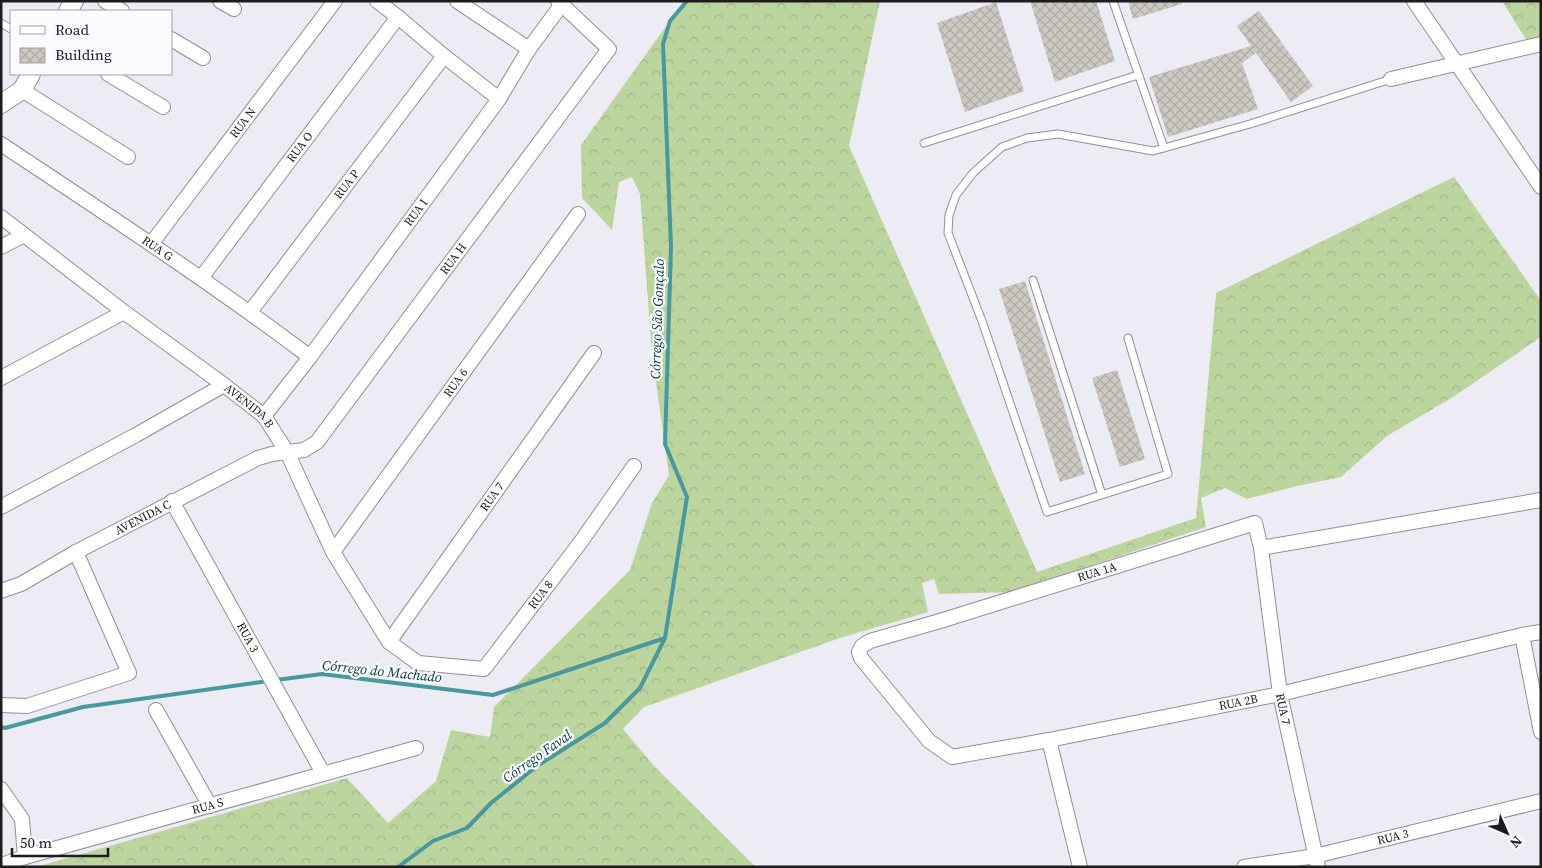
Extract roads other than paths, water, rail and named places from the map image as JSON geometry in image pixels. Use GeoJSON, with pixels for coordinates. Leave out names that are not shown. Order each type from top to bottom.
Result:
{"type":"FeatureCollection","features":[{"type":"Feature","properties":{"kind":"street"},"geometry":{"type":"LineString","coordinates":[[105,1],[120,10]]}},
{"type":"Feature","properties":{"kind":"street"},"geometry":{"type":"LineString","coordinates":[[220,1],[234,10]]}},
{"type":"Feature","properties":{"kind":"street","name":"RUA N"},"geometry":{"type":"LineString","coordinates":[[151,244],[335,1]]}},
{"type":"Feature","properties":{"kind":"street"},"geometry":{"type":"LineString","coordinates":[[377,1],[499,99]]}},
{"type":"Feature","properties":{"kind":"street"},"geometry":{"type":"LineString","coordinates":[[457,1],[529,49]]}},
{"type":"Feature","properties":{"kind":"street"},"geometry":{"type":"LineString","coordinates":[[1417,2],[1456,64],[1541,187]]}},
{"type":"Feature","properties":{"kind":"street","name":"RUA I"},"geometry":{"type":"LineString","coordinates":[[264,416],[310,357],[499,99],[560,3]]}},
{"type":"Feature","properties":{"kind":"street","name":"RUA H"},"geometry":{"type":"LineString","coordinates":[[287,452],[304,450],[316,442],[609,49],[560,3]]}},
{"type":"Feature","properties":{"kind":"street","name":"RUA O"},"geometry":{"type":"LineString","coordinates":[[201,278],[398,17]]}},
{"type":"Feature","properties":{"kind":"street"},"geometry":{"type":"LineString","coordinates":[[172,40],[203,58]]}},
{"type":"Feature","properties":{"kind":"street"},"geometry":{"type":"LineString","coordinates":[[1391,79],[1541,44]]}},
{"type":"Feature","properties":{"kind":"street","name":"RUA P"},"geometry":{"type":"LineString","coordinates":[[250,312],[444,56]]}},
{"type":"Feature","properties":{"kind":"street"},"geometry":{"type":"LineString","coordinates":[[1,104],[22,90],[30,75]]}},
{"type":"Feature","properties":{"kind":"street"},"geometry":{"type":"LineString","coordinates":[[110,75],[163,107]]}},
{"type":"Feature","properties":{"kind":"street"},"geometry":{"type":"LineString","coordinates":[[22,90],[128,157]]}},
{"type":"Feature","properties":{"kind":"street","name":"RUA G"},"geometry":{"type":"LineString","coordinates":[[1,144],[201,278],[310,357]]}},
{"type":"Feature","properties":{"kind":"street","name":"RUA 6"},"geometry":{"type":"LineString","coordinates":[[332,552],[578,214]]}},
{"type":"Feature","properties":{"kind":"street","name":"AVENIDA B"},"geometry":{"type":"LineString","coordinates":[[1,217],[124,312],[264,416],[287,452],[332,552],[389,642],[418,663]]}},
{"type":"Feature","properties":{"kind":"street"},"geometry":{"type":"LineString","coordinates":[[1,247],[24,235]]}},
{"type":"Feature","properties":{"kind":"street"},"geometry":{"type":"LineString","coordinates":[[1,378],[124,312]]}},
{"type":"Feature","properties":{"kind":"street","name":"RUA 7"},"geometry":{"type":"LineString","coordinates":[[389,642],[594,353]]}},
{"type":"Feature","properties":{"kind":"street"},"geometry":{"type":"LineString","coordinates":[[1,507],[136,435],[224,385]]}},
{"type":"Feature","properties":{"kind":"street","name":"AVENIDA C"},"geometry":{"type":"LineString","coordinates":[[1,591],[21,584],[76,552],[258,458],[287,452]]}},
{"type":"Feature","properties":{"kind":"street","name":"RUA 8"},"geometry":{"type":"LineString","coordinates":[[418,663],[484,669],[580,543],[634,466]]}},
{"type":"Feature","properties":{"kind":"street"},"geometry":{"type":"LineString","coordinates":[[1262,548],[1541,500]]}},
{"type":"Feature","properties":{"kind":"street","name":"RUA 3"},"geometry":{"type":"LineString","coordinates":[[172,501],[323,773]]}},
{"type":"Feature","properties":{"kind":"street","name":"RUA 7"},"geometry":{"type":"LineString","coordinates":[[1255,523],[1262,548],[1280,694],[1317,862]]}},
{"type":"Feature","properties":{"kind":"street","name":"RUA 1A"},"geometry":{"type":"LineString","coordinates":[[952,757],[929,741],[861,658],[859,652],[862,646],[870,641],[1255,523]]}},
{"type":"Feature","properties":{"kind":"street"},"geometry":{"type":"LineString","coordinates":[[1,705],[28,706],[129,673],[76,552]]}},
{"type":"Feature","properties":{"kind":"street","name":"RUA 2B"},"geometry":{"type":"LineString","coordinates":[[952,757],[1049,740],[1280,694],[1541,632]]}},
{"type":"Feature","properties":{"kind":"street"},"geometry":{"type":"LineString","coordinates":[[1522,635],[1541,732]]}},
{"type":"Feature","properties":{"kind":"street"},"geometry":{"type":"LineString","coordinates":[[156,710],[210,806]]}},
{"type":"Feature","properties":{"kind":"street"},"geometry":{"type":"LineString","coordinates":[[1049,740],[1080,867]]}},
{"type":"Feature","properties":{"kind":"street","name":"RUA S"},"geometry":{"type":"LineString","coordinates":[[1,865],[416,748]]}},
{"type":"Feature","properties":{"kind":"street"},"geometry":{"type":"LineString","coordinates":[[1,789],[22,819],[24,857]]}},
{"type":"Feature","properties":{"kind":"street","name":"RUA 3"},"geometry":{"type":"LineString","coordinates":[[1244,867],[1317,862],[1541,801]]}},
{"type":"Feature","properties":{"kind":"lane"},"geometry":{"type":"LineString","coordinates":[[1113,1],[1164,148]]}},
{"type":"Feature","properties":{"kind":"lane"},"geometry":{"type":"LineString","coordinates":[[924,143],[1138,75]]}},
{"type":"Feature","properties":{"kind":"lane"},"geometry":{"type":"LineString","coordinates":[[1128,338],[1168,474],[1047,512],[982,321],[948,233],[949,215],[956,195],[973,173],[1002,147],[1027,138],[1058,134],[1153,151],[1250,124],[1391,79]]}},
{"type":"Feature","properties":{"kind":"lane"},"geometry":{"type":"LineString","coordinates":[[1034,280],[1102,495]]}},
{"type":"Feature","properties":{"kind":"waterway","name":"Córrego São Gonçalo"},"geometry":{"type":"LineString","coordinates":[[398,867],[433,841],[467,828],[491,803],[537,766],[605,723],[640,688],[665,638],[687,497],[665,444],[671,247],[663,44],[670,21],[687,1]]}},
{"type":"Feature","properties":{"kind":"waterway","name":"Córrego do Machado"},"geometry":{"type":"LineString","coordinates":[[276,680],[322,674],[493,695],[665,638]]}},
{"type":"Feature","properties":{"kind":"waterway","name":"Córrego do Machado"},"geometry":{"type":"LineString","coordinates":[[1,727],[5,728],[83,707],[269,681]]}},
{"type":"Feature","properties":{"kind":"water label","name":"Córrego Faval"},"geometry":{"type":"Point","coordinates":[537,756]}}]}
